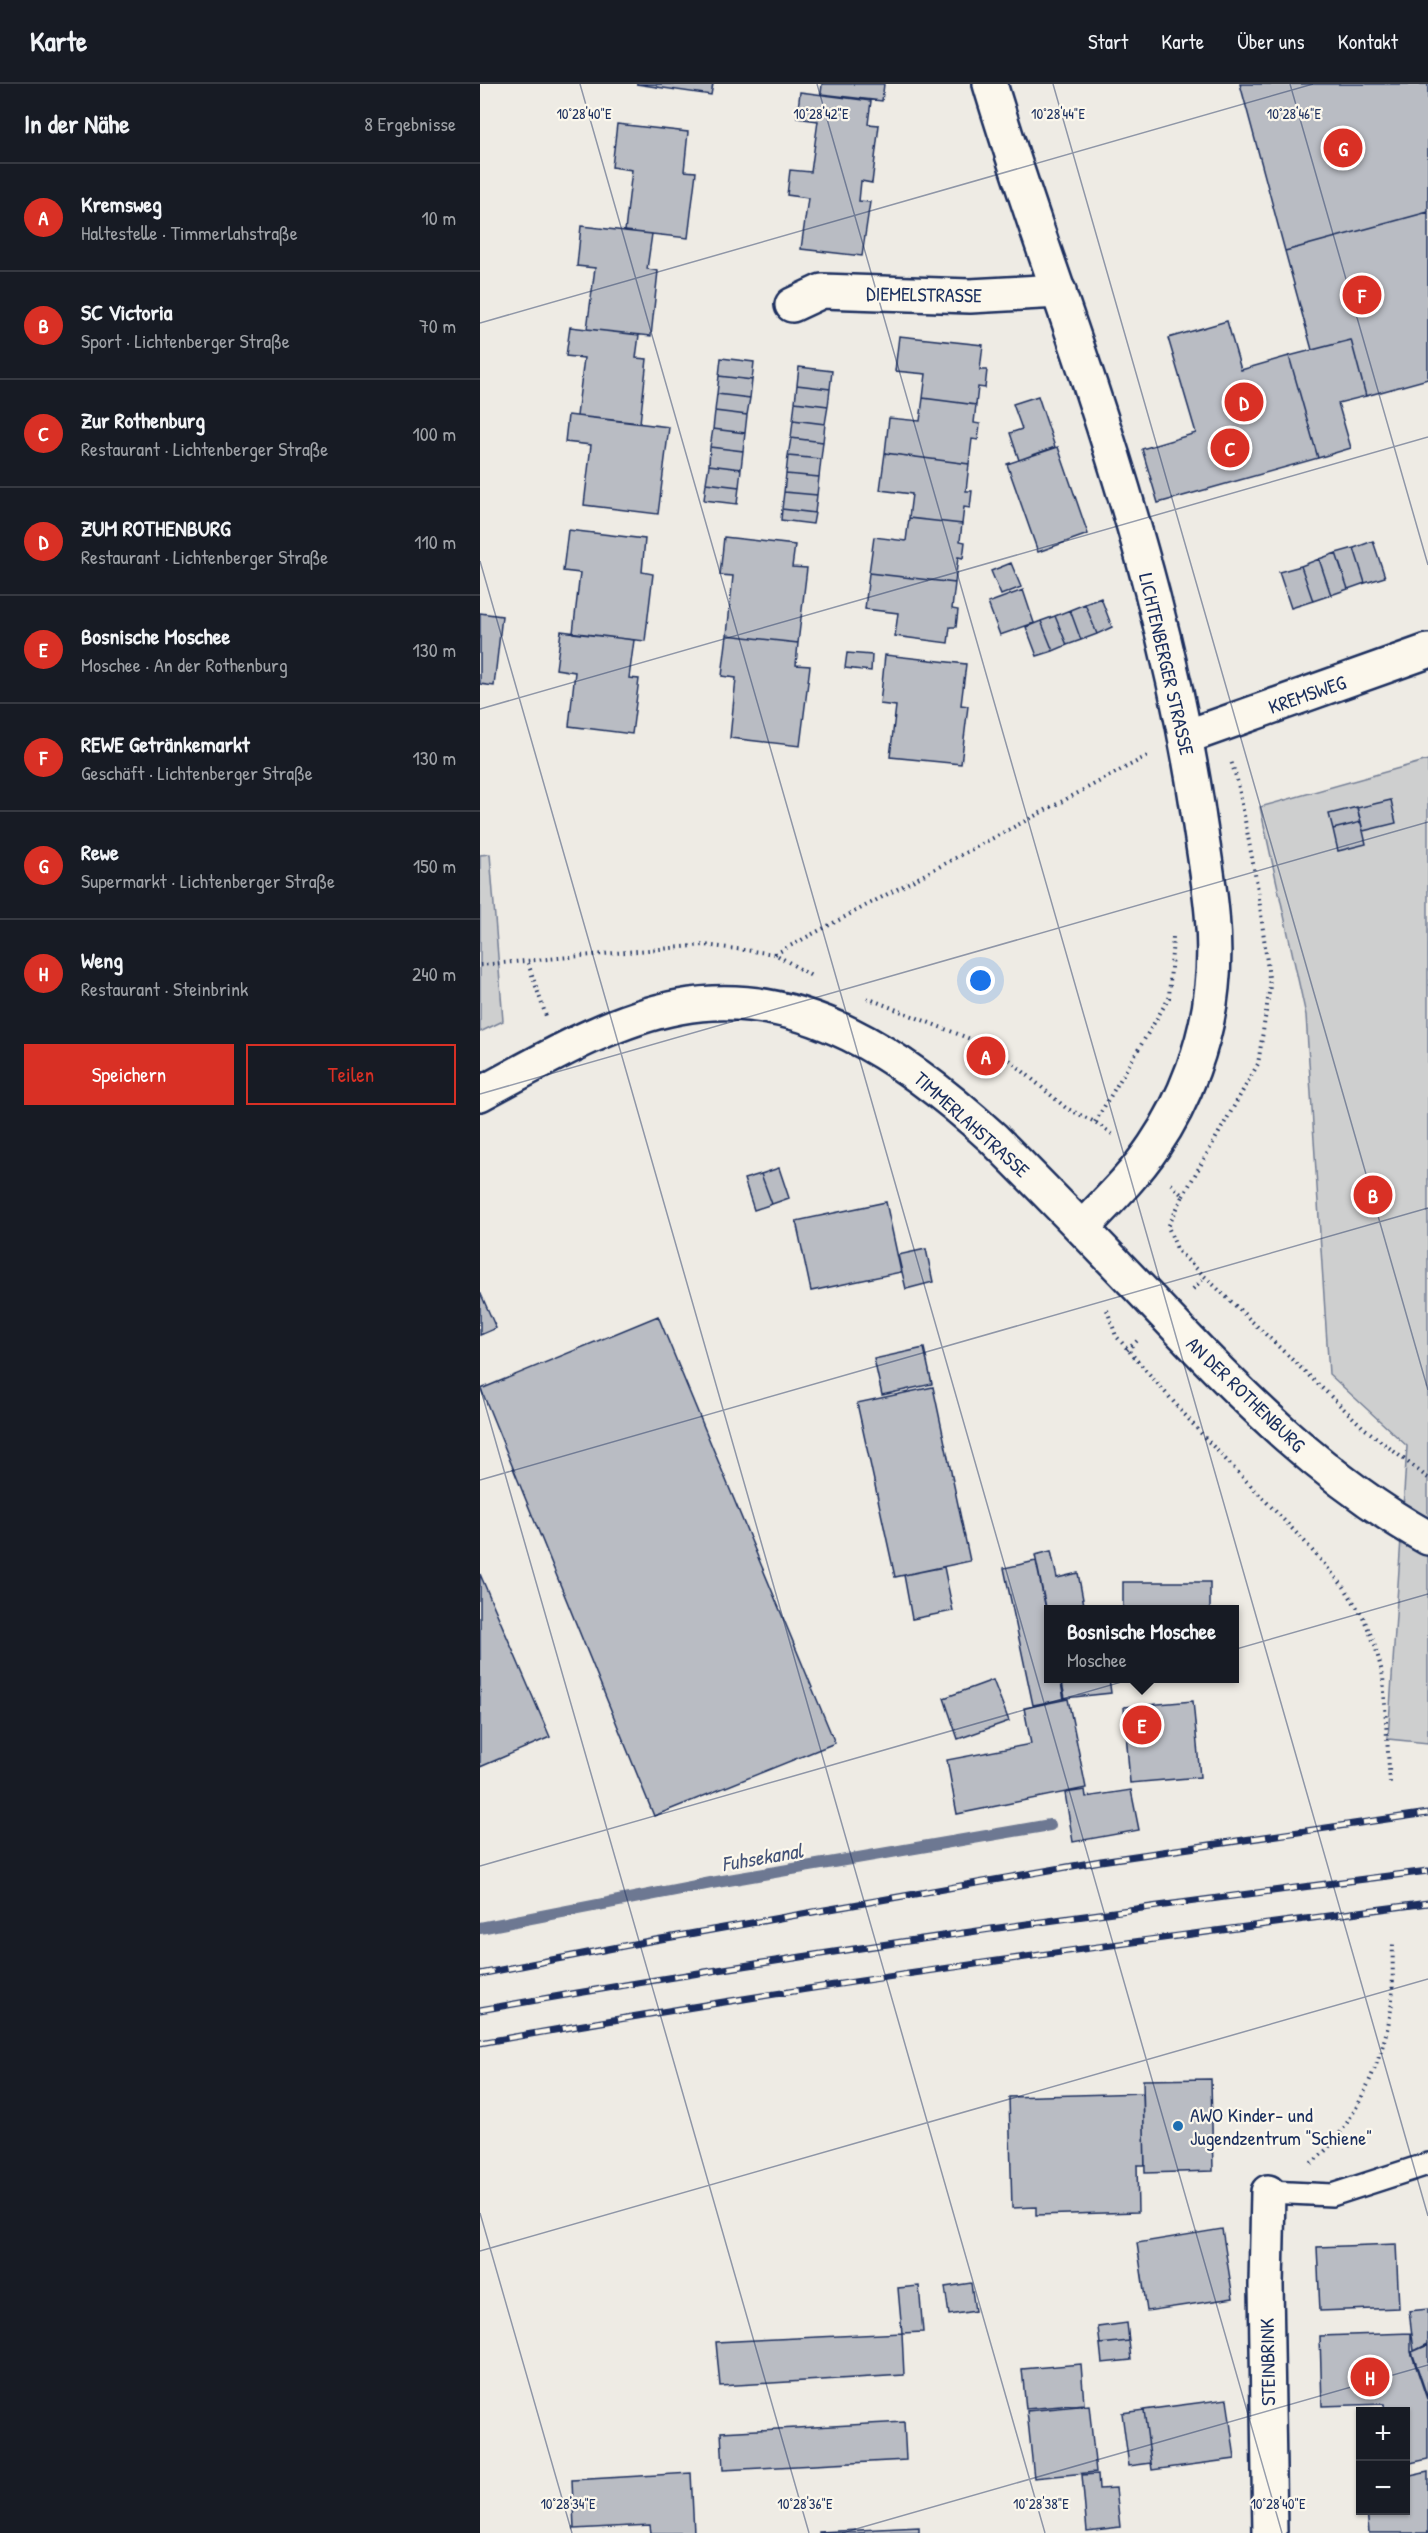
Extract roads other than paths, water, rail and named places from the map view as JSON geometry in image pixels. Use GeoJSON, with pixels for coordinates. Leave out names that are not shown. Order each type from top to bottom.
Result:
{"type":"FeatureCollection","features":[{"type":"Feature","properties":{"kind":"street","name":"LICHTENBERGER STRASSE"},"geometry":{"type":"LineString","coordinates":[[990,84],[1128,509],[1186,736],[1211,900],[1212,987],[1203,1033],[1178,1106],[1154,1147],[1120,1189],[1082,1228]]}},
{"type":"Feature","properties":{"kind":"street","name":"DIEMELSTRASSE"},"geometry":{"type":"LineString","coordinates":[[792,305],[822,291],[970,296],[1059,291]]}},
{"type":"Feature","properties":{"kind":"street","name":"KREMSWEG"},"geometry":{"type":"LineString","coordinates":[[1186,736],[1428,651]]}},
{"type":"Feature","properties":{"kind":"street","name":"TIMMERLAHSTRASSE"},"geometry":{"type":"LineString","coordinates":[[480,1094],[559,1053],[624,1024],[678,1007],[758,1004],[798,1012],[873,1044],[950,1097],[1082,1228]]}},
{"type":"Feature","properties":{"kind":"street","name":"AN DER ROTHENBURG"},"geometry":{"type":"LineString","coordinates":[[1082,1228],[1266,1419],[1338,1479],[1392,1518],[1428,1538]]}},
{"type":"Feature","properties":{"kind":"street","name":"STEINBRINK"},"geometry":{"type":"LineString","coordinates":[[1268,2192],[1266,2285],[1269,2533]]}},
{"type":"Feature","properties":{"kind":"lane"},"geometry":{"type":"LineString","coordinates":[[1268,2192],[1332,2195],[1428,2164]]}},
{"type":"Feature","properties":{"kind":"waterway","name":"Fuhsekanal"},"geometry":{"type":"LineString","coordinates":[[480,1928],[711,1883],[1050,1825]]}},
{"type":"Feature","properties":{"kind":"railway"},"geometry":{"type":"LineString","coordinates":[[480,1974],[644,1942],[1101,1861],[1428,1813]]}},
{"type":"Feature","properties":{"kind":"railway"},"geometry":{"type":"LineString","coordinates":[[480,2010],[716,1970],[953,1934],[1428,1871]]}},
{"type":"Feature","properties":{"kind":"railway"},"geometry":{"type":"LineString","coordinates":[[480,2043],[716,2003],[953,1967],[1428,1903]]}},
{"type":"Feature","properties":{"kind":"place","name":"Rewe"},"geometry":{"type":"Point","coordinates":[1343,148]}},
{"type":"Feature","properties":{"kind":"place","name":"REWE Getränkemarkt"},"geometry":{"type":"Point","coordinates":[1362,295]}},
{"type":"Feature","properties":{"kind":"place","name":"ZUM ROTHENBURG"},"geometry":{"type":"Point","coordinates":[1244,402]}},
{"type":"Feature","properties":{"kind":"place","name":"Zur Rothenburg"},"geometry":{"type":"Point","coordinates":[1230,448]}},
{"type":"Feature","properties":{"kind":"place","name":"Kremsweg"},"geometry":{"type":"Point","coordinates":[986,1056]}},
{"type":"Feature","properties":{"kind":"place","name":"SC Victoria"},"geometry":{"type":"Point","coordinates":[1373,1195]}},
{"type":"Feature","properties":{"kind":"place","name":"Bosnische Moschee"},"geometry":{"type":"Point","coordinates":[1142,1725]}},
{"type":"Feature","properties":{"kind":"place","name":"AWO Kinder- und Jugendzentrum \"Schiene\""},"geometry":{"type":"Point","coordinates":[1178,2126]}},
{"type":"Feature","properties":{"kind":"place","name":"Weng"},"geometry":{"type":"Point","coordinates":[1370,2377]}}]}
